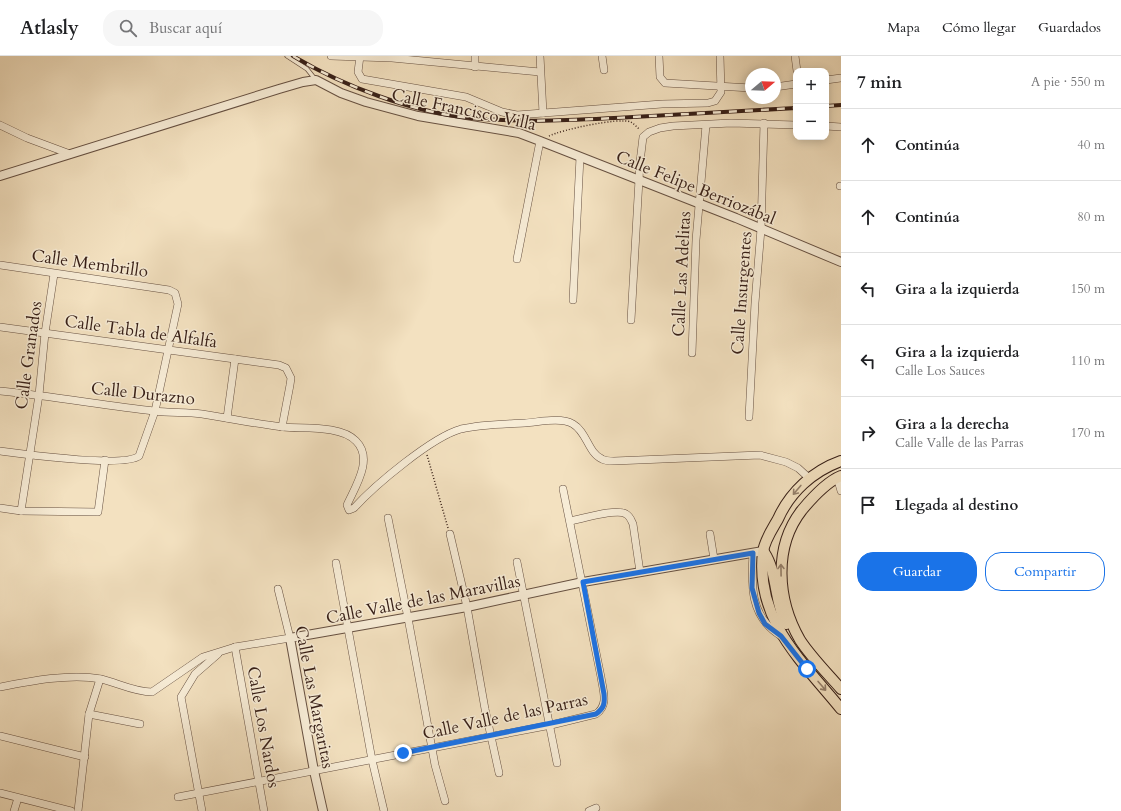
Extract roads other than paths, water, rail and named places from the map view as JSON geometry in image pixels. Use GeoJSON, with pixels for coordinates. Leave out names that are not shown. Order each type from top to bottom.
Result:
{"type":"FeatureCollection","features":[{"type":"Feature","properties":{"kind":"main road"},"geometry":{"type":"LineString","coordinates":[[841,461],[832,464],[809,478],[799,487],[781,511],[758,552],[767,604],[781,636],[841,710]]}},
{"type":"Feature","properties":{"kind":"main road"},"geometry":{"type":"LineString","coordinates":[[758,552],[778,539],[796,507],[811,490],[826,480],[839,477]]}},
{"type":"Feature","properties":{"kind":"main road"},"geometry":{"type":"LineString","coordinates":[[800,640],[784,600],[781,562],[785,542],[796,517],[811,499],[839,477]]}},
{"type":"Feature","properties":{"kind":"main road"},"geometry":{"type":"LineString","coordinates":[[758,552],[768,558],[772,569],[783,618],[787,626],[841,690]]}},
{"type":"Feature","properties":{"kind":"street"},"geometry":{"type":"LineString","coordinates":[[331,56],[420,59],[540,72]]}},
{"type":"Feature","properties":{"kind":"street"},"geometry":{"type":"LineString","coordinates":[[475,56],[475,66]]}},
{"type":"Feature","properties":{"kind":"street"},"geometry":{"type":"LineString","coordinates":[[540,56],[543,113]]}},
{"type":"Feature","properties":{"kind":"street"},"geometry":{"type":"LineString","coordinates":[[602,56],[604,70]]}},
{"type":"Feature","properties":{"kind":"street"},"geometry":{"type":"LineString","coordinates":[[659,56],[660,77],[665,83],[745,88]]}},
{"type":"Feature","properties":{"kind":"street"},"geometry":{"type":"LineString","coordinates":[[720,56],[722,86]]}},
{"type":"Feature","properties":{"kind":"street"},"geometry":{"type":"LineString","coordinates":[[795,56],[796,68]]}},
{"type":"Feature","properties":{"kind":"street","name":"Calle Francisco Villa"},"geometry":{"type":"LineString","coordinates":[[360,57],[358,72],[362,79],[466,97],[510,114],[662,104],[697,104],[715,100],[719,96],[722,86]]}},
{"type":"Feature","properties":{"kind":"street"},"geometry":{"type":"LineString","coordinates":[[829,80],[841,78]]}},
{"type":"Feature","properties":{"kind":"street"},"geometry":{"type":"LineString","coordinates":[[0,176],[279,89],[316,80]]}},
{"type":"Feature","properties":{"kind":"street","name":"Calle Francisco Villa"},"geometry":{"type":"LineString","coordinates":[[316,80],[341,93],[366,102],[418,116],[519,134],[540,141]]}},
{"type":"Feature","properties":{"kind":"street"},"geometry":{"type":"LineString","coordinates":[[781,86],[793,84]]}},
{"type":"Feature","properties":{"kind":"street"},"geometry":{"type":"LineString","coordinates":[[631,320],[641,148],[643,137],[660,128],[764,123],[793,125]]}},
{"type":"Feature","properties":{"kind":"street","name":"Calle Insurgentes"},"geometry":{"type":"LineString","coordinates":[[749,417],[755,303],[761,229],[764,123]]}},
{"type":"Feature","properties":{"kind":"street"},"geometry":{"type":"LineString","coordinates":[[0,125],[27,138],[70,154]]}},
{"type":"Feature","properties":{"kind":"street","name":"Calle Las Adelitas"},"geometry":{"type":"LineString","coordinates":[[692,353],[696,240],[706,125]]}},
{"type":"Feature","properties":{"kind":"street"},"geometry":{"type":"LineString","coordinates":[[829,126],[841,127]]}},
{"type":"Feature","properties":{"kind":"street"},"geometry":{"type":"LineString","coordinates":[[517,259],[540,141]]}},
{"type":"Feature","properties":{"kind":"street","name":"Calle Felipe Berriozábal"},"geometry":{"type":"LineString","coordinates":[[540,141],[700,203],[841,262]]}},
{"type":"Feature","properties":{"kind":"street"},"geometry":{"type":"LineString","coordinates":[[573,300],[580,157]]}},
{"type":"Feature","properties":{"kind":"street","name":"Calle Membrillo"},"geometry":{"type":"LineString","coordinates":[[0,265],[161,289],[175,293],[178,304],[169,350]]}},
{"type":"Feature","properties":{"kind":"street","name":"Calle Granados"},"geometry":{"type":"LineString","coordinates":[[21,511],[39,395],[45,333],[54,274]]}},
{"type":"Feature","properties":{"kind":"street","name":"Calle Tabla de Alfalfa"},"geometry":{"type":"LineString","coordinates":[[0,327],[279,365],[286,368],[291,378],[282,427]]}},
{"type":"Feature","properties":{"kind":"street"},"geometry":{"type":"LineString","coordinates":[[0,451],[29,455],[105,460],[123,461],[134,459],[139,456],[155,411],[169,350]]}},
{"type":"Feature","properties":{"kind":"street"},"geometry":{"type":"LineString","coordinates":[[227,418],[235,359]]}},
{"type":"Feature","properties":{"kind":"street","name":"Calle Durazno"},"geometry":{"type":"LineString","coordinates":[[0,391],[155,411],[201,414],[282,427],[335,430],[347,434],[356,441],[362,449],[364,456],[360,478],[347,505],[349,510],[354,508],[389,475],[425,449],[461,429],[487,426],[563,421],[574,425],[580,430],[595,453],[602,459],[614,461],[760,455],[786,462],[798,468],[809,478]]}},
{"type":"Feature","properties":{"kind":"street"},"geometry":{"type":"LineString","coordinates":[[0,508],[21,511],[97,512],[100,508],[105,460]]}},
{"type":"Feature","properties":{"kind":"street"},"geometry":{"type":"LineString","coordinates":[[839,477],[841,491]]}},
{"type":"Feature","properties":{"kind":"street"},"geometry":{"type":"LineString","coordinates":[[563,489],[583,582]]}},
{"type":"Feature","properties":{"kind":"street"},"geometry":{"type":"LineString","coordinates":[[570,521],[606,514],[624,513],[629,517],[633,524],[640,572]]}},
{"type":"Feature","properties":{"kind":"street"},"geometry":{"type":"LineString","coordinates":[[388,518],[432,747],[445,801]]}},
{"type":"Feature","properties":{"kind":"street"},"geometry":{"type":"LineString","coordinates":[[450,534],[467,607],[499,773]]}},
{"type":"Feature","properties":{"kind":"street"},"geometry":{"type":"LineString","coordinates":[[710,534],[714,559]]}},
{"type":"Feature","properties":{"kind":"street","name":"Calle Valle de las Maravillas"},"geometry":{"type":"LineString","coordinates":[[0,687],[58,678],[100,679],[144,692],[152,692],[159,689],[200,659],[222,650],[349,629],[467,607],[583,582],[758,552]]}},
{"type":"Feature","properties":{"kind":"street"},"geometry":{"type":"LineString","coordinates":[[517,562],[558,763]]}},
{"type":"Feature","properties":{"kind":"street"},"geometry":{"type":"LineString","coordinates":[[336,563],[372,760],[384,811]]}},
{"type":"Feature","properties":{"kind":"street","name":"Calle Valle de las Parras"},"geometry":{"type":"LineString","coordinates":[[178,797],[372,760],[491,735],[551,725],[596,714],[602,709],[605,702],[583,582]]}},
{"type":"Feature","properties":{"kind":"street","name":"Calle Las Margaritas"},"geometry":{"type":"LineString","coordinates":[[278,589],[290,638],[314,771],[323,811]]}},
{"type":"Feature","properties":{"kind":"street","name":"Calle Los Nardos"},"geometry":{"type":"LineString","coordinates":[[235,647],[264,811]]}},
{"type":"Feature","properties":{"kind":"street"},"geometry":{"type":"LineString","coordinates":[[202,811],[181,697],[195,674],[222,650]]}},
{"type":"Feature","properties":{"kind":"street"},"geometry":{"type":"LineString","coordinates":[[78,811],[89,714],[100,679]]}},
{"type":"Feature","properties":{"kind":"street"},"geometry":{"type":"LineString","coordinates":[[89,714],[140,724]]}},
{"type":"Feature","properties":{"kind":"street"},"geometry":{"type":"LineString","coordinates":[[0,736],[85,757]]}},
{"type":"Feature","properties":{"kind":"street"},"geometry":{"type":"LineString","coordinates":[[0,793],[71,811]]}},
{"type":"Feature","properties":{"kind":"street"},"geometry":{"type":"LineString","coordinates":[[14,811],[18,798]]}},
{"type":"Feature","properties":{"kind":"lane"},"geometry":{"type":"LineString","coordinates":[[287,56],[307,69],[316,80]]}},
{"type":"Feature","properties":{"kind":"railway"},"geometry":{"type":"LineString","coordinates":[[293,56],[334,78],[378,96],[425,110],[470,118],[531,121],[572,120],[793,108]]}},
{"type":"Feature","properties":{"kind":"railway"},"geometry":{"type":"LineString","coordinates":[[829,106],[841,105]]}}]}
